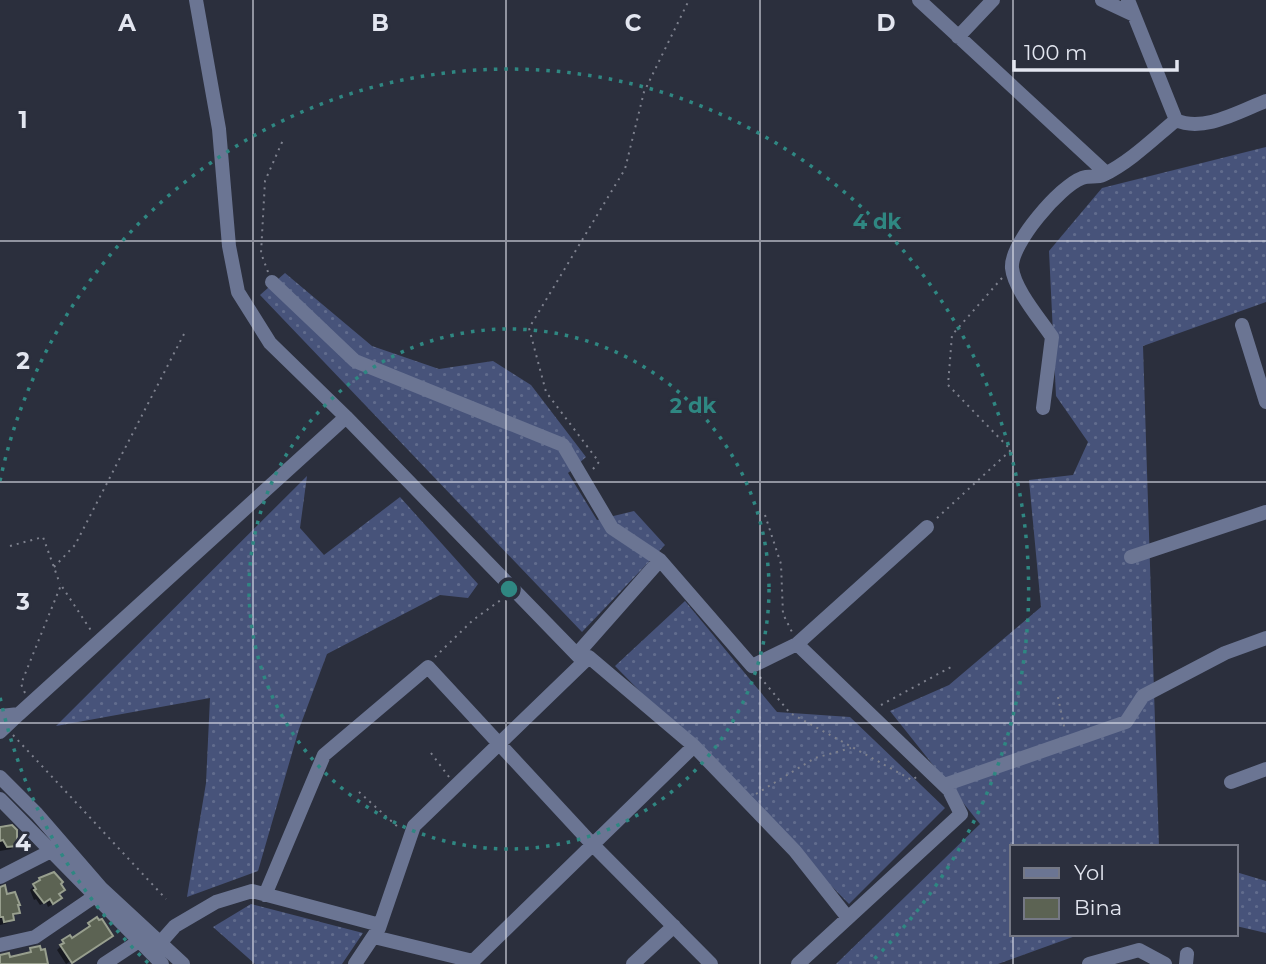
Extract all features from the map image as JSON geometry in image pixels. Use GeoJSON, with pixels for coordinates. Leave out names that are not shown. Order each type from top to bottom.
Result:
{"type":"FeatureCollection","features":[{"type":"Feature","properties":{"kind":"street"},"geometry":{"type":"LineString","coordinates":[[196,0],[219,129],[229,246],[238,292],[270,343],[346,417],[580,658]]}},
{"type":"Feature","properties":{"kind":"street"},"geometry":{"type":"LineString","coordinates":[[919,0],[1106,173]]}},
{"type":"Feature","properties":{"kind":"street"},"geometry":{"type":"LineString","coordinates":[[958,37],[993,0]]}},
{"type":"Feature","properties":{"kind":"street"},"geometry":{"type":"LineString","coordinates":[[1102,0],[1134,15]]}},
{"type":"Feature","properties":{"kind":"street"},"geometry":{"type":"LineString","coordinates":[[1128,0],[1176,120],[1184,124],[1199,124],[1266,101]]}},
{"type":"Feature","properties":{"kind":"street"},"geometry":{"type":"LineString","coordinates":[[1043,408],[1052,337],[1018,286],[1012,266],[1023,236],[1062,191],[1084,177],[1101,177],[1142,149],[1176,120]]}},
{"type":"Feature","properties":{"kind":"street"},"geometry":{"type":"LineString","coordinates":[[272,282],[355,361],[563,445],[612,528],[660,560],[752,666],[797,644],[927,527]]}},
{"type":"Feature","properties":{"kind":"street"},"geometry":{"type":"LineString","coordinates":[[1242,325],[1266,402]]}},
{"type":"Feature","properties":{"kind":"street"},"geometry":{"type":"LineString","coordinates":[[2,725],[19,714],[346,417]]}},
{"type":"Feature","properties":{"kind":"street"},"geometry":{"type":"LineString","coordinates":[[1131,557],[1266,512]]}},
{"type":"Feature","properties":{"kind":"street"},"geometry":{"type":"LineString","coordinates":[[355,964],[377,931],[414,826],[499,744],[580,658],[660,560]]}},
{"type":"Feature","properties":{"kind":"street"},"geometry":{"type":"LineString","coordinates":[[944,785],[1126,722],[1143,696],[1225,653],[1266,638]]}},
{"type":"Feature","properties":{"kind":"street"},"geometry":{"type":"LineString","coordinates":[[797,644],[949,790],[961,814],[798,964]]}},
{"type":"Feature","properties":{"kind":"street"},"geometry":{"type":"LineString","coordinates":[[580,658],[589,657],[694,746],[796,850],[848,919]]}},
{"type":"Feature","properties":{"kind":"street"},"geometry":{"type":"LineString","coordinates":[[265,895],[324,755],[428,667],[593,845],[711,964]]}},
{"type":"Feature","properties":{"kind":"street"},"geometry":{"type":"LineString","coordinates":[[160,943],[175,926],[216,902],[252,891],[377,931],[423,949],[473,961],[480,960],[694,746]]}},
{"type":"Feature","properties":{"kind":"street"},"geometry":{"type":"LineString","coordinates":[[1231,782],[1266,769]]}},
{"type":"Feature","properties":{"kind":"street"},"geometry":{"type":"LineString","coordinates":[[0,776],[103,889],[183,964]]}},
{"type":"Feature","properties":{"kind":"street"},"geometry":{"type":"LineString","coordinates":[[0,799],[162,964]]}},
{"type":"Feature","properties":{"kind":"street"},"geometry":{"type":"LineString","coordinates":[[0,877],[51,851]]}},
{"type":"Feature","properties":{"kind":"street"},"geometry":{"type":"LineString","coordinates":[[0,945],[35,937],[95,896]]}},
{"type":"Feature","properties":{"kind":"street"},"geometry":{"type":"LineString","coordinates":[[633,964],[674,926]]}},
{"type":"Feature","properties":{"kind":"street"},"geometry":{"type":"LineString","coordinates":[[104,964],[139,941]]}},
{"type":"Feature","properties":{"kind":"street"},"geometry":{"type":"LineString","coordinates":[[423,949],[436,964]]}},
{"type":"Feature","properties":{"kind":"street"},"geometry":{"type":"LineString","coordinates":[[1089,964],[1139,950],[1165,964]]}},
{"type":"Feature","properties":{"kind":"path"},"geometry":{"type":"LineString","coordinates":[[584,481],[599,462],[546,392],[529,328],[625,169],[644,93],[689,0]]}},
{"type":"Feature","properties":{"kind":"path"},"geometry":{"type":"LineString","coordinates":[[272,282],[261,253],[265,181],[283,140]]}},
{"type":"Feature","properties":{"kind":"path"},"geometry":{"type":"LineString","coordinates":[[927,527],[1011,450],[948,385],[952,335],[1012,266]]}},
{"type":"Feature","properties":{"kind":"path"},"geometry":{"type":"LineString","coordinates":[[54,567],[75,545],[184,334]]}},
{"type":"Feature","properties":{"kind":"path"},"geometry":{"type":"LineString","coordinates":[[765,515],[781,564],[783,614],[797,644]]}},
{"type":"Feature","properties":{"kind":"path"},"geometry":{"type":"LineString","coordinates":[[10,546],[43,537],[61,585],[99,641]]}},
{"type":"Feature","properties":{"kind":"path"},"geometry":{"type":"LineString","coordinates":[[31,703],[20,684],[61,585]]}},
{"type":"Feature","properties":{"kind":"path"},"geometry":{"type":"LineString","coordinates":[[428,667],[473,620],[514,590]]}},
{"type":"Feature","properties":{"kind":"path"},"geometry":{"type":"LineString","coordinates":[[752,666],[790,713],[912,780],[928,770]]}},
{"type":"Feature","properties":{"kind":"path"},"geometry":{"type":"LineString","coordinates":[[868,712],[951,667]]}},
{"type":"Feature","properties":{"kind":"path"},"geometry":{"type":"LineString","coordinates":[[1058,697],[1068,742]]}},
{"type":"Feature","properties":{"kind":"path"},"geometry":{"type":"LineString","coordinates":[[2,725],[166,899]]}},
{"type":"Feature","properties":{"kind":"path"},"geometry":{"type":"LineString","coordinates":[[747,800],[815,758],[853,748]]}},
{"type":"Feature","properties":{"kind":"path"},"geometry":{"type":"LineString","coordinates":[[431,753],[456,786]]}},
{"type":"Feature","properties":{"kind":"path"},"geometry":{"type":"LineString","coordinates":[[359,792],[410,838]]}},
{"type":"Feature","properties":{"kind":"shaded area"},"geometry":{"type":"Polygon","coordinates":[[[1266,147],[1266,302],[1143,346],[1159,845],[1010,845],[1010,936],[1075,936],[998,964],[836,964],[980,824],[890,711],[949,685],[1041,607],[1029,480],[1073,475],[1088,442],[1056,396],[1049,251],[1102,188],[1266,147]]]}},
{"type":"Feature","properties":{"kind":"shaded area"},"geometry":{"type":"Polygon","coordinates":[[[285,273],[372,346],[439,369],[493,361],[531,385],[586,457],[568,473],[597,520],[634,511],[665,545],[582,632],[260,295],[285,273]]]}},
{"type":"Feature","properties":{"kind":"shaded area"},"geometry":{"type":"Polygon","coordinates":[[[307,476],[300,528],[324,555],[400,497],[478,584],[468,598],[440,595],[327,654],[299,729],[258,871],[187,897],[206,783],[210,698],[56,726],[307,476]]]}},
{"type":"Feature","properties":{"kind":"shaded area"},"geometry":{"type":"Polygon","coordinates":[[[685,601],[777,712],[850,717],[945,808],[849,904],[615,666],[685,601]]]}},
{"type":"Feature","properties":{"kind":"shaded area"},"geometry":{"type":"Polygon","coordinates":[[[1238,873],[1266,881],[1266,933],[1238,926],[1238,873]]]}},
{"type":"Feature","properties":{"kind":"shaded area"},"geometry":{"type":"Polygon","coordinates":[[[251,904],[363,933],[342,964],[255,964],[213,927],[251,904]]]}},
{"type":"Feature","properties":{"kind":"building"},"geometry":{"type":"Polygon","coordinates":[[[12,825],[17,830],[17,846],[7,847],[3,840],[0,841],[0,827],[12,825]]]}},
{"type":"Feature","properties":{"kind":"building"},"geometry":{"type":"Polygon","coordinates":[[[54,872],[63,882],[61,884],[65,890],[59,894],[62,898],[53,904],[50,899],[44,903],[34,890],[36,889],[33,884],[40,880],[39,878],[54,872]]]}},
{"type":"Feature","properties":{"kind":"building"},"geometry":{"type":"Polygon","coordinates":[[[5,885],[7,894],[15,892],[20,913],[13,914],[14,920],[4,922],[3,917],[0,917],[0,887],[5,885]]]}},
{"type":"Feature","properties":{"kind":"building"},"geometry":{"type":"Polygon","coordinates":[[[97,917],[102,919],[113,936],[72,963],[60,945],[64,943],[62,940],[70,935],[72,938],[90,926],[88,923],[97,917]]]}},
{"type":"Feature","properties":{"kind":"building"},"geometry":{"type":"Polygon","coordinates":[[[40,946],[41,950],[45,949],[48,964],[0,964],[0,955],[9,953],[10,957],[31,952],[30,948],[40,946]]]}}]}
